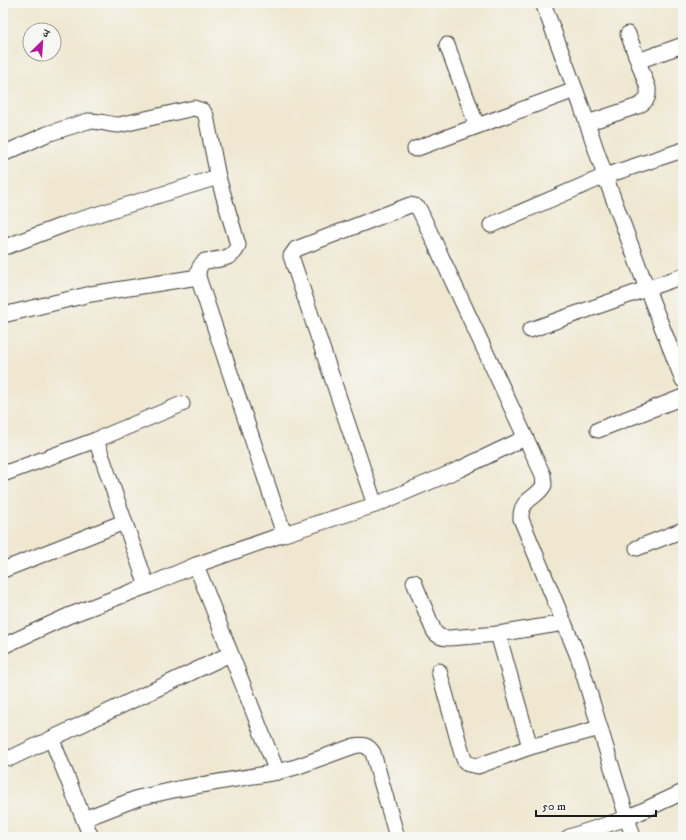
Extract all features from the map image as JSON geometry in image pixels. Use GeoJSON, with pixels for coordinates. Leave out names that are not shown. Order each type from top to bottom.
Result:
{"type":"FeatureCollection","features":[{"type":"Feature","properties":{"kind":"street"},"geometry":{"type":"LineString","coordinates":[[543,3],[576,90],[605,176],[683,380]]}},
{"type":"Feature","properties":{"kind":"street"},"geometry":{"type":"LineString","coordinates":[[587,123],[638,106],[644,103],[648,96],[648,88],[628,34]]}},
{"type":"Feature","properties":{"kind":"street"},"geometry":{"type":"LineString","coordinates":[[447,45],[477,126]]}},
{"type":"Feature","properties":{"kind":"street"},"geometry":{"type":"LineString","coordinates":[[638,60],[683,45]]}},
{"type":"Feature","properties":{"kind":"street"},"geometry":{"type":"LineString","coordinates":[[415,149],[576,90]]}},
{"type":"Feature","properties":{"kind":"street"},"geometry":{"type":"LineString","coordinates":[[3,154],[47,134],[88,121],[119,126],[194,108],[203,111],[206,116],[218,176],[237,242],[237,247],[235,252],[227,258],[205,261],[202,263],[199,267],[198,277],[284,534]]}},
{"type":"Feature","properties":{"kind":"street"},"geometry":{"type":"LineString","coordinates":[[491,225],[605,176],[683,150]]}},
{"type":"Feature","properties":{"kind":"street"},"geometry":{"type":"LineString","coordinates":[[8,246],[66,224],[218,176]]}},
{"type":"Feature","properties":{"kind":"street"},"geometry":{"type":"LineString","coordinates":[[375,505],[292,256],[296,249],[405,206],[415,206],[419,209],[544,480],[542,490],[526,502],[521,513],[521,519],[579,659],[633,837]]}},
{"type":"Feature","properties":{"kind":"street"},"geometry":{"type":"LineString","coordinates":[[530,330],[683,276]]}},
{"type":"Feature","properties":{"kind":"street"},"geometry":{"type":"LineString","coordinates":[[3,315],[91,294],[198,277]]}},
{"type":"Feature","properties":{"kind":"street"},"geometry":{"type":"LineString","coordinates":[[598,430],[683,397]]}},
{"type":"Feature","properties":{"kind":"street"},"geometry":{"type":"LineString","coordinates":[[3,474],[96,440],[182,404]]}},
{"type":"Feature","properties":{"kind":"street"},"geometry":{"type":"LineString","coordinates":[[3,646],[68,616],[147,586],[196,565],[284,534],[375,505],[460,469],[525,438]]}},
{"type":"Feature","properties":{"kind":"street"},"geometry":{"type":"LineString","coordinates":[[96,440],[147,586]]}},
{"type":"Feature","properties":{"kind":"street"},"geometry":{"type":"LineString","coordinates":[[3,570],[124,522]]}},
{"type":"Feature","properties":{"kind":"street"},"geometry":{"type":"LineString","coordinates":[[637,548],[683,530]]}},
{"type":"Feature","properties":{"kind":"street"},"geometry":{"type":"LineString","coordinates":[[196,565],[276,772]]}},
{"type":"Feature","properties":{"kind":"street"},"geometry":{"type":"LineString","coordinates":[[414,582],[433,629],[443,638],[498,634],[564,623]]}},
{"type":"Feature","properties":{"kind":"street"},"geometry":{"type":"LineString","coordinates":[[498,634],[530,747]]}},
{"type":"Feature","properties":{"kind":"street"},"geometry":{"type":"LineString","coordinates":[[3,756],[11,758],[52,740],[230,654]]}},
{"type":"Feature","properties":{"kind":"street"},"geometry":{"type":"LineString","coordinates":[[439,672],[462,754],[468,764],[478,766],[530,747],[600,728]]}},
{"type":"Feature","properties":{"kind":"street"},"geometry":{"type":"LineString","coordinates":[[52,740],[90,837]]}},
{"type":"Feature","properties":{"kind":"street"},"geometry":{"type":"LineString","coordinates":[[84,819],[138,798],[163,792],[276,772],[296,767],[361,744],[373,753],[397,837]]}},
{"type":"Feature","properties":{"kind":"street"},"geometry":{"type":"LineString","coordinates":[[569,837],[627,818],[683,792]]}}]}
